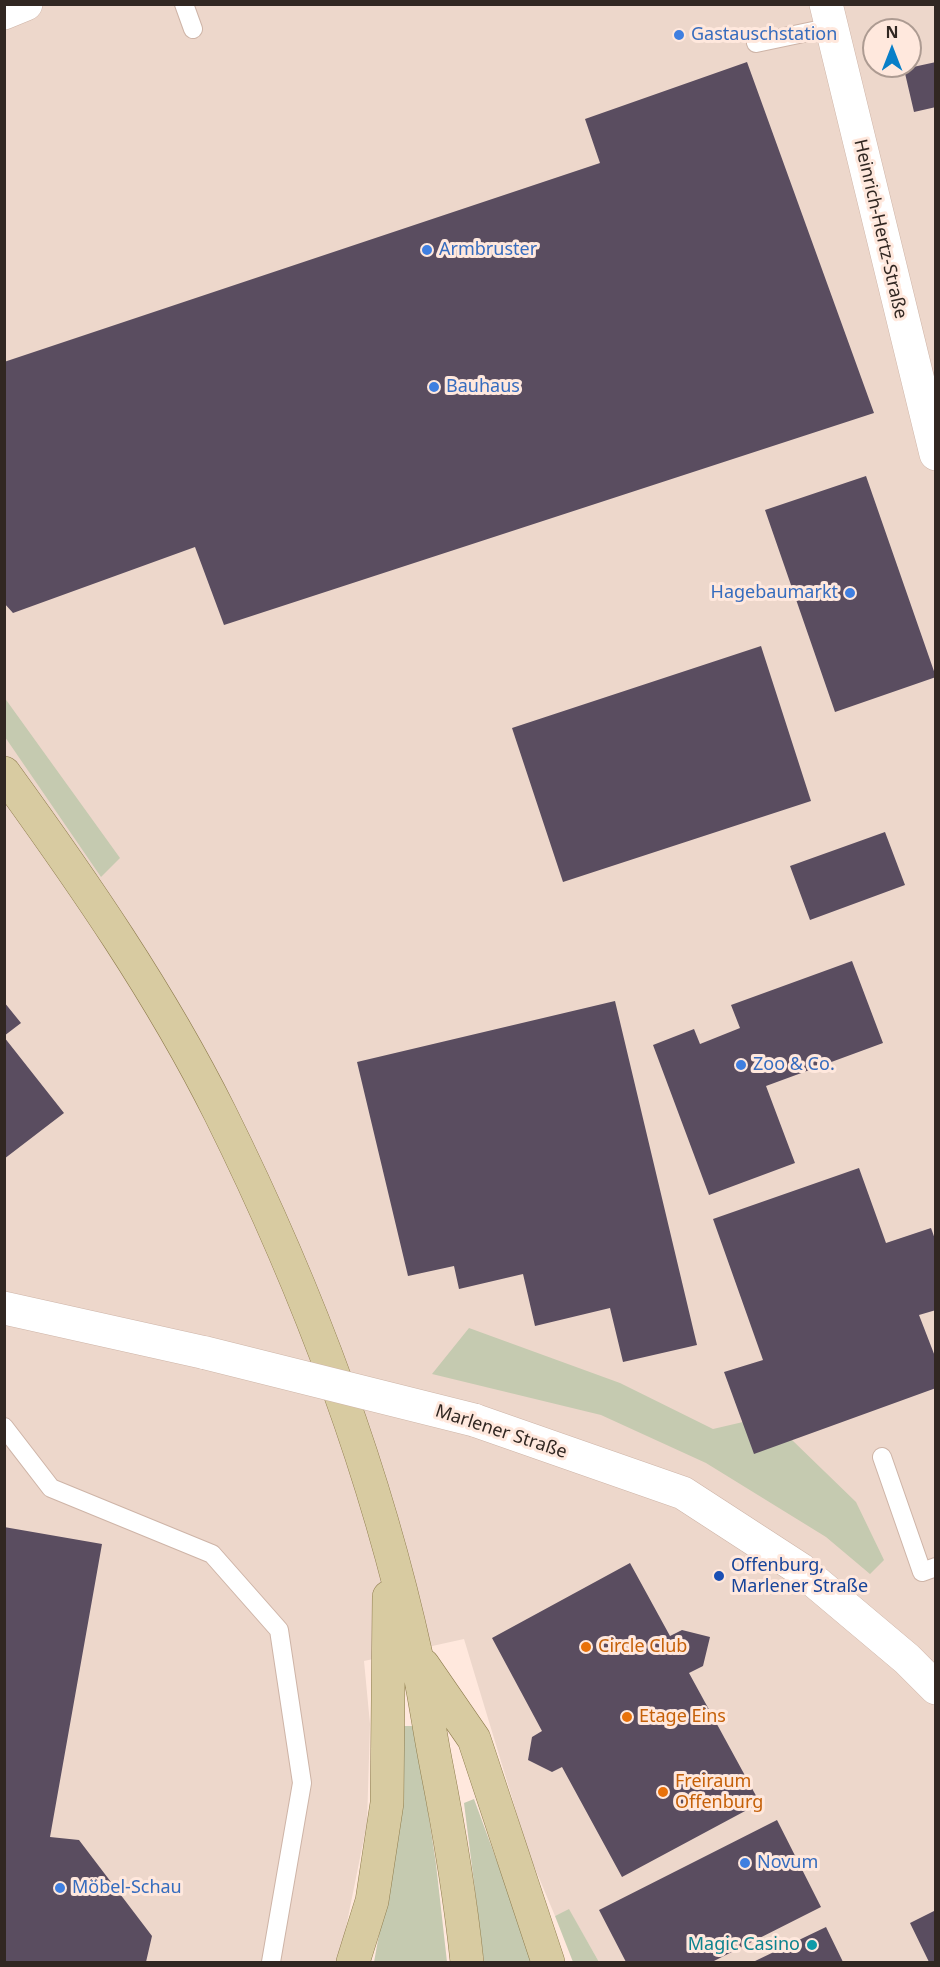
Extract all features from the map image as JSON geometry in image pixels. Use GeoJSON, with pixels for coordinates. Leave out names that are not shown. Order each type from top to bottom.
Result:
{"type":"FeatureCollection","features":[{"type":"Feature","properties":{"kind":"main road"},"geometry":{"type":"LineString","coordinates":[[4,773],[102,910],[160,1006],[219,1111],[269,1218],[318,1335],[389,1550],[416,1655],[460,1892],[467,1962]]}},
{"type":"Feature","properties":{"kind":"main road"},"geometry":{"type":"LineString","coordinates":[[353,1962],[372,1901],[387,1803],[389,1550]]}},
{"type":"Feature","properties":{"kind":"main road"},"geometry":{"type":"LineString","coordinates":[[416,1655],[474,1739],[548,1962]]}},
{"type":"Feature","properties":{"kind":"street"},"geometry":{"type":"LineString","coordinates":[[4,13],[27,4]]}},
{"type":"Feature","properties":{"kind":"street","name":"Heinrich-Hertz-Straße"},"geometry":{"type":"LineString","coordinates":[[829,16],[917,386],[936,454]]}},
{"type":"Feature","properties":{"kind":"street","name":"Marlener Straße"},"geometry":{"type":"LineString","coordinates":[[4,1308],[206,1353],[474,1420],[683,1493],[801,1569],[907,1659],[936,1688]]}},
{"type":"Feature","properties":{"kind":"lane"},"geometry":{"type":"LineString","coordinates":[[184,4],[193,29]]}},
{"type":"Feature","properties":{"kind":"lane"},"geometry":{"type":"LineString","coordinates":[[756,43],[829,16]]}},
{"type":"Feature","properties":{"kind":"lane"},"geometry":{"type":"LineString","coordinates":[[4,1427],[51,1488],[212,1554],[279,1630],[302,1783],[272,1962]]}},
{"type":"Feature","properties":{"kind":"lane"},"geometry":{"type":"LineString","coordinates":[[882,1457],[922,1572],[936,1567]]}},
{"type":"Feature","properties":{"kind":"shaded area"},"geometry":{"type":"Polygon","coordinates":[[[5,5],[935,5],[935,1962],[599,1962],[569,1910],[555,1916],[529,1854],[464,1639],[364,1661],[370,1724],[367,1823],[339,1962],[5,1962],[5,5]]]}},
{"type":"Feature","properties":{"kind":"green space"},"geometry":{"type":"Polygon","coordinates":[[[4,697],[120,858],[101,877],[5,737],[4,697]]]}},
{"type":"Feature","properties":{"kind":"green space"},"geometry":{"type":"Polygon","coordinates":[[[469,1328],[620,1383],[713,1429],[743,1422],[792,1440],[856,1502],[884,1560],[870,1574],[826,1537],[706,1463],[601,1415],[432,1374],[469,1328]]]}},
{"type":"Feature","properties":{"kind":"green space"},"geometry":{"type":"Polygon","coordinates":[[[402,1726],[415,1726],[436,1864],[447,1962],[374,1962],[394,1853],[402,1726]]]}},
{"type":"Feature","properties":{"kind":"green space"},"geometry":{"type":"Polygon","coordinates":[[[474,1799],[534,1962],[484,1962],[464,1803],[474,1799]]]}},
{"type":"Feature","properties":{"kind":"green space"},"geometry":{"type":"Polygon","coordinates":[[[569,1909],[599,1962],[573,1962],[555,1916],[569,1909]]]}},
{"type":"Feature","properties":{"kind":"building","name":"Bauhaus"},"geometry":{"type":"Polygon","coordinates":[[[747,62],[874,413],[224,625],[195,547],[13,613],[4,603],[4,362],[600,163],[585,119],[747,62]]]}},
{"type":"Feature","properties":{"kind":"building"},"geometry":{"type":"Polygon","coordinates":[[[936,62],[936,107],[914,112],[906,78],[922,78],[922,65],[936,62]]]}},
{"type":"Feature","properties":{"kind":"building","name":"Hagebaumarkt"},"geometry":{"type":"Polygon","coordinates":[[[866,476],[936,677],[835,712],[765,510],[866,476]]]}},
{"type":"Feature","properties":{"kind":"building"},"geometry":{"type":"Polygon","coordinates":[[[761,646],[811,801],[563,882],[512,728],[761,646]]]}},
{"type":"Feature","properties":{"kind":"building"},"geometry":{"type":"Polygon","coordinates":[[[885,832],[905,885],[810,920],[790,866],[885,832]]]}},
{"type":"Feature","properties":{"kind":"building","name":"Zoo & Co."},"geometry":{"type":"Polygon","coordinates":[[[852,961],[883,1043],[766,1086],[795,1163],[709,1195],[653,1045],[694,1029],[700,1044],[740,1028],[731,1005],[852,961]]]}},
{"type":"Feature","properties":{"kind":"building"},"geometry":{"type":"Polygon","coordinates":[[[615,1001],[697,1345],[623,1362],[610,1308],[535,1326],[523,1274],[459,1289],[454,1266],[408,1276],[357,1062],[615,1001]]]}},
{"type":"Feature","properties":{"kind":"building"},"geometry":{"type":"Polygon","coordinates":[[[4,1002],[21,1023],[4,1036],[4,1002]]]}},
{"type":"Feature","properties":{"kind":"building"},"geometry":{"type":"Polygon","coordinates":[[[4,1037],[64,1113],[4,1159],[4,1037]]]}},
{"type":"Feature","properties":{"kind":"building"},"geometry":{"type":"Polygon","coordinates":[[[859,1168],[886,1243],[931,1228],[936,1242],[936,1310],[919,1315],[936,1359],[936,1388],[754,1454],[724,1372],[763,1360],[713,1219],[859,1168]]]}},
{"type":"Feature","properties":{"kind":"building"},"geometry":{"type":"Polygon","coordinates":[[[4,1527],[102,1544],[50,1837],[79,1840],[152,1936],[146,1962],[4,1962],[4,1527]]]}},
{"type":"Feature","properties":{"kind":"building"},"geometry":{"type":"Polygon","coordinates":[[[630,1563],[670,1636],[682,1630],[710,1637],[703,1666],[689,1673],[760,1803],[622,1877],[562,1767],[552,1772],[528,1760],[532,1737],[542,1731],[492,1638],[630,1563]]]}},
{"type":"Feature","properties":{"kind":"building","name":"Novum"},"geometry":{"type":"Polygon","coordinates":[[[777,1820],[821,1907],[712,1962],[626,1962],[599,1910],[777,1820]]]}},
{"type":"Feature","properties":{"kind":"building"},"geometry":{"type":"Polygon","coordinates":[[[936,1910],[936,1962],[929,1962],[910,1923],[936,1910]]]}},
{"type":"Feature","properties":{"kind":"building","name":"Magic Casino"},"geometry":{"type":"Polygon","coordinates":[[[826,1927],[843,1962],[753,1962],[826,1927]]]}},
{"type":"Feature","properties":{"kind":"place","name":"Gastauschstation"},"geometry":{"type":"Point","coordinates":[679,35]}},
{"type":"Feature","properties":{"kind":"place","name":"Armbruster"},"geometry":{"type":"Point","coordinates":[427,250]}},
{"type":"Feature","properties":{"kind":"place","name":"Bauhaus"},"geometry":{"type":"Point","coordinates":[434,387]}},
{"type":"Feature","properties":{"kind":"place","name":"Hagebaumarkt"},"geometry":{"type":"Point","coordinates":[850,593]}},
{"type":"Feature","properties":{"kind":"place","name":"Zoo & Co."},"geometry":{"type":"Point","coordinates":[741,1065]}},
{"type":"Feature","properties":{"kind":"place","name":"Offenburg, Marlener Straße"},"geometry":{"type":"Point","coordinates":[719,1576]}},
{"type":"Feature","properties":{"kind":"place","name":"Circle Club"},"geometry":{"type":"Point","coordinates":[586,1647]}},
{"type":"Feature","properties":{"kind":"place","name":"Etage Eins"},"geometry":{"type":"Point","coordinates":[627,1717]}},
{"type":"Feature","properties":{"kind":"place","name":"Freiraum Offenburg"},"geometry":{"type":"Point","coordinates":[663,1792]}},
{"type":"Feature","properties":{"kind":"place","name":"Novum"},"geometry":{"type":"Point","coordinates":[745,1863]}},
{"type":"Feature","properties":{"kind":"place","name":"Möbel-Schau"},"geometry":{"type":"Point","coordinates":[60,1888]}},
{"type":"Feature","properties":{"kind":"place","name":"Magic Casino"},"geometry":{"type":"Point","coordinates":[812,1945]}}]}
